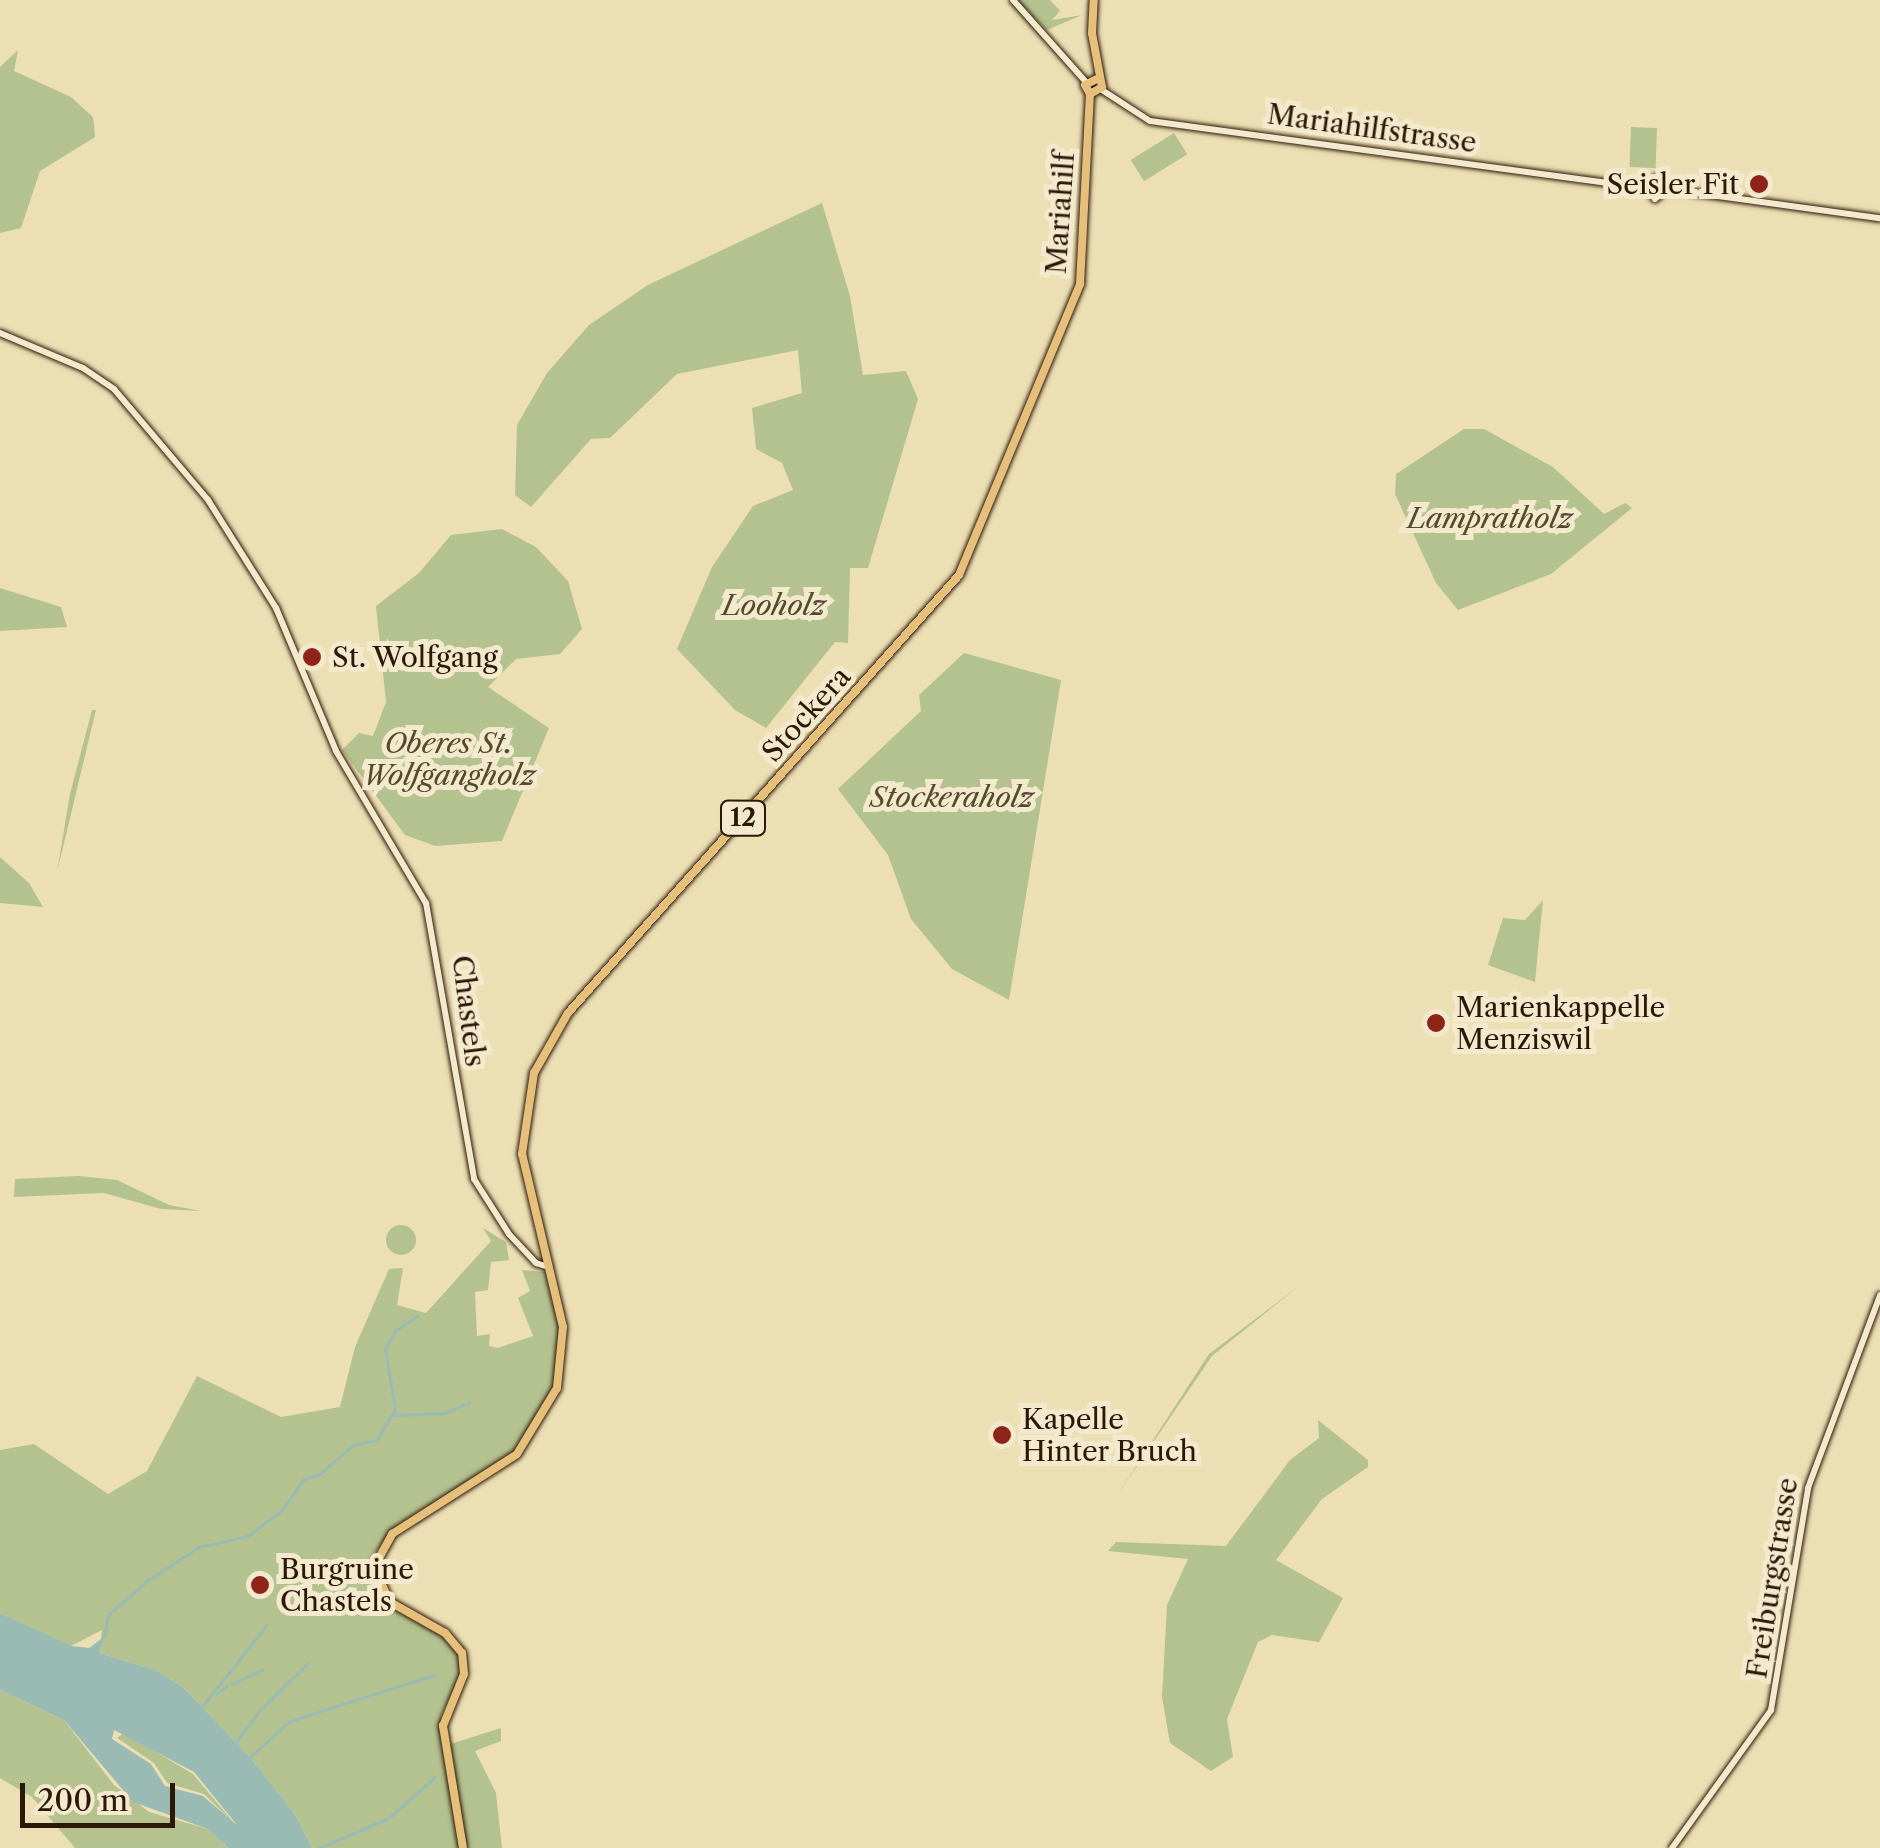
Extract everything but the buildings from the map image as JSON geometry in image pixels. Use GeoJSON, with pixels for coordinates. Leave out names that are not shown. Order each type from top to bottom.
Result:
{"type":"FeatureCollection","features":[{"type":"Feature","properties":{"kind":"main road"},"geometry":{"type":"LineString","coordinates":[[1013,0],[1086,82],[1098,79]]}},
{"type":"Feature","properties":{"kind":"main road"},"geometry":{"type":"LineString","coordinates":[[1090,94],[1102,90],[1098,79],[1094,0]]}},
{"type":"Feature","properties":{"kind":"main road","name":"12"},"geometry":{"type":"LineString","coordinates":[[1086,82],[1090,94]]}},
{"type":"Feature","properties":{"kind":"main road","name":"Mariahilfstrasse"},"geometry":{"type":"LineString","coordinates":[[1102,90],[1150,121],[1645,186],[1658,178],[1666,189],[1880,218]]}},
{"type":"Feature","properties":{"kind":"main road","name":"Mariahilf"},"geometry":{"type":"LineString","coordinates":[[1061,332],[1082,272],[1090,94]]}},
{"type":"Feature","properties":{"kind":"main road","name":"Mariahilfstrasse"},"geometry":{"type":"LineString","coordinates":[[1645,186],[1655,199],[1666,189]]}},
{"type":"Feature","properties":{"kind":"main road","name":"Stockera"},"geometry":{"type":"LineString","coordinates":[[548,1266],[522,1138],[530,1083],[547,1043],[579,999],[952,585],[1061,332]]}},
{"type":"Feature","properties":{"kind":"main road","name":"Chastels"},"geometry":{"type":"LineString","coordinates":[[0,334],[83,368],[114,389],[208,500],[276,608],[347,770],[426,903],[467,1157],[488,1206],[525,1253],[548,1266]]}},
{"type":"Feature","properties":{"kind":"main road"},"geometry":{"type":"LineString","coordinates":[[532,1260],[545,1252]]}},
{"type":"Feature","properties":{"kind":"main road","name":"12"},"geometry":{"type":"LineString","coordinates":[[463,1848],[444,1716],[464,1674],[462,1653],[450,1637],[385,1597],[374,1574],[377,1555],[398,1530],[517,1454],[557,1388],[563,1334],[548,1266]]}},
{"type":"Feature","properties":{"kind":"main road","name":"Freiburgstrasse"},"geometry":{"type":"LineString","coordinates":[[1672,1848],[1771,1710],[1808,1488],[1880,1295]]}},
{"type":"Feature","properties":{"kind":"green space"},"geometry":{"type":"Polygon","coordinates":[[[1017,0],[1050,0],[1060,11],[1052,20],[1082,15],[1047,30],[1017,0]]]}},
{"type":"Feature","properties":{"kind":"green space"},"geometry":{"type":"Polygon","coordinates":[[[18,50],[14,71],[71,97],[93,117],[95,137],[40,171],[21,228],[0,233],[0,67],[18,50]]]}},
{"type":"Feature","properties":{"kind":"green space"},"geometry":{"type":"Polygon","coordinates":[[[1631,127],[1657,128],[1656,168],[1630,167],[1631,127]]]}},
{"type":"Feature","properties":{"kind":"green space"},"geometry":{"type":"Polygon","coordinates":[[[1174,133],[1187,154],[1144,181],[1131,160],[1174,133]]]}},
{"type":"Feature","properties":{"kind":"green space","name":"Looholz"},"geometry":{"type":"Polygon","coordinates":[[[822,203],[850,296],[863,375],[906,371],[918,399],[868,568],[850,568],[848,643],[835,642],[766,728],[735,710],[677,649],[712,567],[753,506],[793,490],[782,463],[756,449],[752,408],[802,393],[798,350],[677,374],[610,438],[591,439],[531,507],[515,495],[517,425],[547,373],[589,325],[648,285],[822,203]]]}},
{"type":"Feature","properties":{"kind":"green space","name":"Lampratholz"},"geometry":{"type":"Polygon","coordinates":[[[1464,429],[1484,429],[1553,467],[1604,514],[1625,503],[1632,508],[1551,574],[1458,610],[1436,583],[1395,494],[1396,474],[1464,429]]]}},
{"type":"Feature","properties":{"kind":"green space","name":"Oberes St. Wolfgangholz"},"geometry":{"type":"Polygon","coordinates":[[[502,529],[536,547],[568,581],[582,629],[560,654],[516,659],[488,687],[549,728],[502,841],[435,846],[405,835],[342,750],[359,733],[373,736],[386,702],[376,606],[419,573],[451,535],[502,529]]]}},
{"type":"Feature","properties":{"kind":"green space"},"geometry":{"type":"Polygon","coordinates":[[[0,588],[61,607],[67,627],[0,631],[0,588]]]}},
{"type":"Feature","properties":{"kind":"green space","name":"Stockeraholz"},"geometry":{"type":"Polygon","coordinates":[[[964,653],[1061,680],[1009,1000],[952,969],[911,919],[888,855],[838,789],[921,711],[919,695],[964,653]]]}},
{"type":"Feature","properties":{"kind":"green space"},"geometry":{"type":"Polygon","coordinates":[[[92,710],[96,710],[57,872],[70,794],[92,710]]]}},
{"type":"Feature","properties":{"kind":"green space"},"geometry":{"type":"Polygon","coordinates":[[[0,857],[29,883],[43,907],[0,903],[0,857]]]}},
{"type":"Feature","properties":{"kind":"green space"},"geometry":{"type":"Polygon","coordinates":[[[1543,900],[1535,982],[1488,965],[1503,918],[1525,920],[1543,900]]]}},
{"type":"Feature","properties":{"kind":"green space"},"geometry":{"type":"Polygon","coordinates":[[[79,1176],[117,1180],[169,1205],[201,1211],[161,1209],[104,1193],[14,1197],[15,1179],[79,1176]]]}},
{"type":"Feature","properties":{"kind":"green space"},"geometry":{"type":"Polygon","coordinates":[[[401,1225],[415,1234],[416,1240],[407,1254],[401,1255],[387,1246],[386,1240],[395,1226],[401,1225]]]}},
{"type":"Feature","properties":{"kind":"green space"},"geometry":{"type":"Polygon","coordinates":[[[483,1228],[506,1242],[509,1260],[491,1262],[488,1290],[475,1292],[477,1336],[490,1334],[489,1346],[498,1348],[533,1336],[518,1298],[530,1291],[522,1270],[545,1272],[561,1332],[555,1386],[515,1452],[394,1530],[373,1554],[371,1576],[391,1608],[446,1637],[459,1653],[461,1674],[441,1715],[444,1746],[501,1728],[501,1741],[475,1751],[496,1793],[502,1848],[312,1848],[295,1814],[250,1757],[184,1688],[156,1670],[99,1653],[102,1630],[71,1646],[0,1613],[0,1450],[34,1444],[108,1494],[147,1471],[197,1376],[281,1417],[340,1407],[355,1347],[389,1269],[403,1268],[397,1305],[426,1313],[491,1241],[483,1228]]]}},
{"type":"Feature","properties":{"kind":"green space"},"geometry":{"type":"Polygon","coordinates":[[[1299,1286],[1212,1356],[1118,1494],[1209,1354],[1299,1286]]]}},
{"type":"Feature","properties":{"kind":"green space"},"geometry":{"type":"Polygon","coordinates":[[[1318,1420],[1368,1460],[1368,1467],[1322,1499],[1276,1560],[1343,1598],[1319,1642],[1272,1635],[1258,1642],[1227,1719],[1233,1757],[1211,1771],[1170,1743],[1162,1697],[1167,1605],[1188,1559],[1108,1551],[1116,1542],[1226,1546],[1290,1460],[1319,1438],[1318,1420]]]}},
{"type":"Feature","properties":{"kind":"green space"},"geometry":{"type":"Polygon","coordinates":[[[0,1690],[64,1720],[114,1785],[149,1812],[208,1829],[228,1848],[75,1848],[32,1797],[0,1778],[0,1690]]]}},
{"type":"Feature","properties":{"kind":"green space"},"geometry":{"type":"Polygon","coordinates":[[[124,1733],[193,1774],[234,1823],[204,1794],[167,1783],[154,1763],[117,1738],[124,1733]]]}},
{"type":"Feature","properties":{"kind":"water"},"geometry":{"type":"Polygon","coordinates":[[[0,1613],[72,1646],[89,1648],[104,1637],[99,1653],[156,1670],[184,1688],[250,1757],[295,1814],[312,1848],[228,1848],[208,1829],[133,1802],[64,1720],[0,1690],[0,1613]],[[114,1730],[112,1739],[151,1764],[165,1786],[203,1796],[237,1825],[194,1772],[114,1730]]]}},
{"type":"Feature","properties":{"kind":"waterway"},"geometry":{"type":"LineString","coordinates":[[104,1637],[108,1615],[147,1581],[199,1547],[248,1536],[282,1510],[304,1479],[320,1474],[353,1445],[377,1440],[395,1409],[385,1349],[395,1331],[417,1316]]}},
{"type":"Feature","properties":{"kind":"waterway"},"geometry":{"type":"LineString","coordinates":[[394,1415],[445,1413],[469,1403]]}},
{"type":"Feature","properties":{"kind":"waterway"},"geometry":{"type":"LineString","coordinates":[[201,1708],[266,1626]]}},
{"type":"Feature","properties":{"kind":"waterway"},"geometry":{"type":"LineString","coordinates":[[263,1707],[307,1664]]}},
{"type":"Feature","properties":{"kind":"waterway"},"geometry":{"type":"LineString","coordinates":[[232,1684],[262,1670]]}},
{"type":"Feature","properties":{"kind":"waterway"},"geometry":{"type":"LineString","coordinates":[[250,1757],[290,1721],[434,1675]]}},
{"type":"Feature","properties":{"kind":"waterway"},"geometry":{"type":"LineString","coordinates":[[217,1694],[227,1686]]}},
{"type":"Feature","properties":{"kind":"waterway"},"geometry":{"type":"LineString","coordinates":[[236,1742],[260,1710]]}},
{"type":"Feature","properties":{"kind":"waterway"},"geometry":{"type":"LineString","coordinates":[[390,1817],[435,1777]]}},
{"type":"Feature","properties":{"kind":"waterway"},"geometry":{"type":"LineString","coordinates":[[319,1848],[387,1819]]}},
{"type":"Feature","properties":{"kind":"place","name":"Seisler Fit"},"geometry":{"type":"Point","coordinates":[1759,184]}},
{"type":"Feature","properties":{"kind":"place","name":"St. Wolfgang"},"geometry":{"type":"Point","coordinates":[312,657]}},
{"type":"Feature","properties":{"kind":"place","name":"Marienkappelle Menziswil"},"geometry":{"type":"Point","coordinates":[1436,1023]}},
{"type":"Feature","properties":{"kind":"place","name":"Kapelle Hinter Bruch"},"geometry":{"type":"Point","coordinates":[1002,1435]}},
{"type":"Feature","properties":{"kind":"place","name":"Burgruine Chastels"},"geometry":{"type":"Point","coordinates":[260,1585]}}]}
